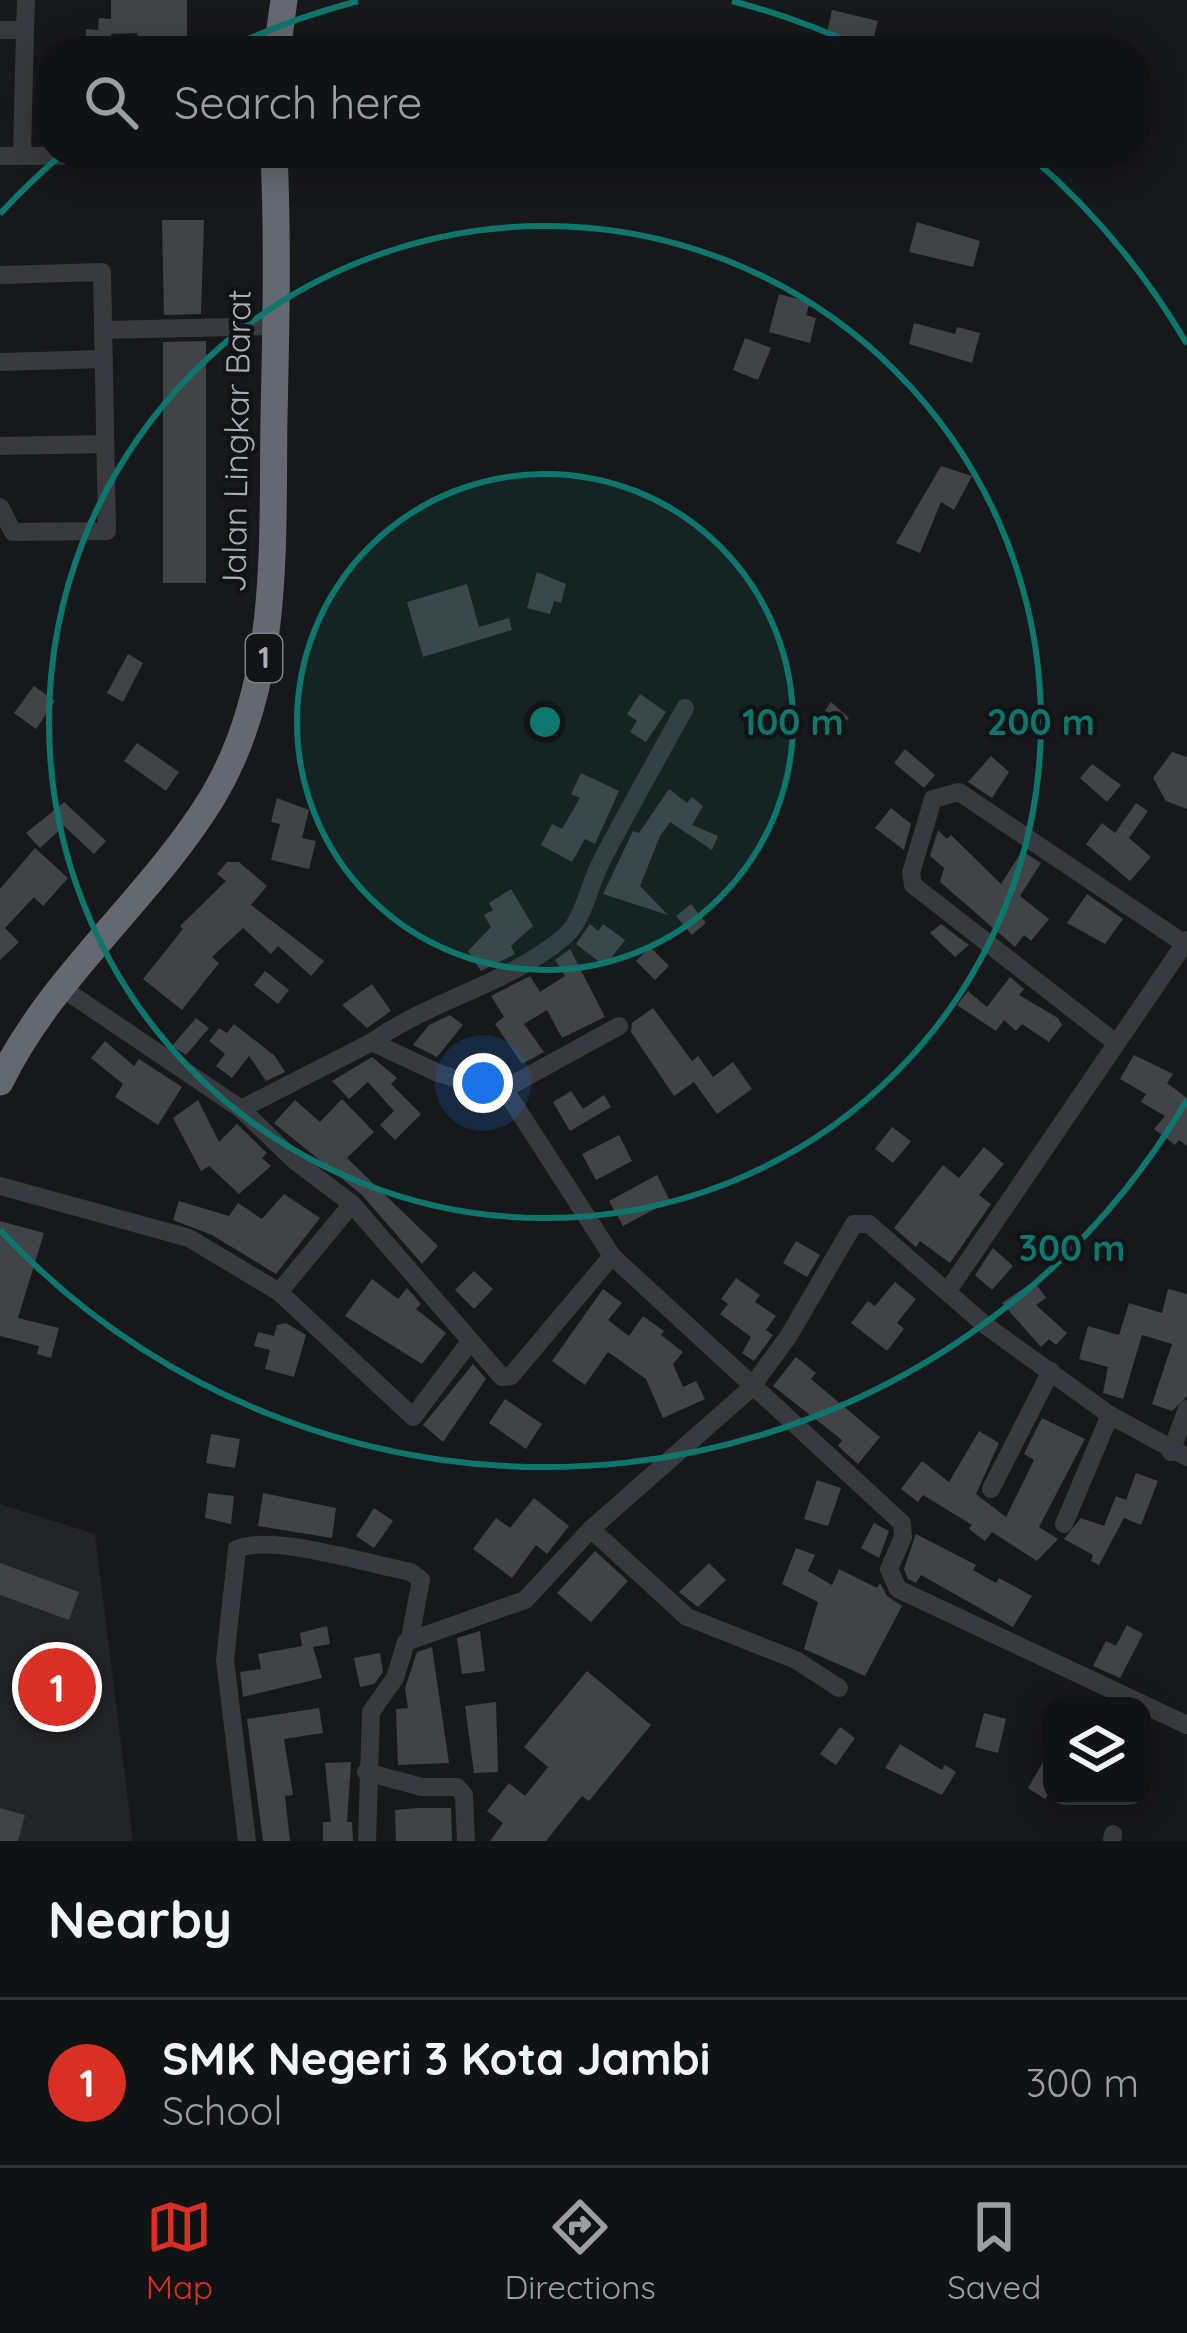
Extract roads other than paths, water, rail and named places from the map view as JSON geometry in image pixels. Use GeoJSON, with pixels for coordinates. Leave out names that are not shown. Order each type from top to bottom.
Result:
{"type":"FeatureCollection","features":[{"type":"Feature","properties":{"kind":"highway"},"geometry":{"type":"LineString","coordinates":[[279,36],[284,0]]}},
{"type":"Feature","properties":{"kind":"highway","name":"Jalan Lingkar Barat"},"geometry":{"type":"LineString","coordinates":[[0,1082],[62,988],[188,834],[237,746],[264,662],[270,595],[276,326],[274,168]]}},
{"type":"Feature","properties":{"kind":"street"},"geometry":{"type":"LineString","coordinates":[[22,154],[26,0]]}},
{"type":"Feature","properties":{"kind":"street"},"geometry":{"type":"LineString","coordinates":[[0,30],[25,30]]}},
{"type":"Feature","properties":{"kind":"street"},"geometry":{"type":"LineString","coordinates":[[0,156],[36,154]]}},
{"type":"Feature","properties":{"kind":"street"},"geometry":{"type":"LineString","coordinates":[[0,275],[102,272],[107,531],[13,532],[0,507]]}},
{"type":"Feature","properties":{"kind":"street"},"geometry":{"type":"LineString","coordinates":[[103,330],[276,326]]}},
{"type":"Feature","properties":{"kind":"street"},"geometry":{"type":"LineString","coordinates":[[0,362],[104,359]]}},
{"type":"Feature","properties":{"kind":"street"},"geometry":{"type":"LineString","coordinates":[[0,446],[105,444]]}},
{"type":"Feature","properties":{"kind":"street"},"geometry":{"type":"LineString","coordinates":[[241,1109],[372,1042],[413,1013],[460,998],[538,957],[569,933],[598,867],[685,708]]}},
{"type":"Feature","properties":{"kind":"street"},"geometry":{"type":"LineString","coordinates":[[947,1292],[1186,942],[959,792],[933,799],[911,873],[913,885],[1116,1043]]}},
{"type":"Feature","properties":{"kind":"street"},"geometry":{"type":"LineString","coordinates":[[62,988],[241,1109],[295,1160],[352,1204],[496,1373],[511,1376],[612,1256]]}},
{"type":"Feature","properties":{"kind":"street"},"geometry":{"type":"LineString","coordinates":[[506,1090],[619,1026]]}},
{"type":"Feature","properties":{"kind":"street"},"geometry":{"type":"LineString","coordinates":[[372,1042],[438,1073],[506,1090],[612,1256],[750,1389],[902,1523],[903,1537],[889,1569],[898,1589],[1187,1725]]}},
{"type":"Feature","properties":{"kind":"street"},"geometry":{"type":"LineString","coordinates":[[0,1186],[189,1238],[279,1292],[413,1417],[469,1343]]}},
{"type":"Feature","properties":{"kind":"street"},"geometry":{"type":"LineString","coordinates":[[279,1292],[352,1204]]}},
{"type":"Feature","properties":{"kind":"street"},"geometry":{"type":"LineString","coordinates":[[410,1638],[454,1628],[525,1600],[591,1528],[750,1389],[788,1337],[854,1224],[869,1224],[947,1292],[1110,1415],[1179,1454],[1187,1409]]}},
{"type":"Feature","properties":{"kind":"street"},"geometry":{"type":"LineString","coordinates":[[991,1489],[1051,1371]]}},
{"type":"Feature","properties":{"kind":"street"},"geometry":{"type":"LineString","coordinates":[[1064,1524],[1110,1415]]}},
{"type":"Feature","properties":{"kind":"street"},"geometry":{"type":"LineString","coordinates":[[591,1528],[687,1617],[796,1660],[839,1688]]}},
{"type":"Feature","properties":{"kind":"street"},"geometry":{"type":"LineString","coordinates":[[247,1841],[225,1660],[237,1549],[256,1544],[411,1572],[421,1580],[410,1638],[395,1678],[374,1704],[366,1772],[367,1841]]}},
{"type":"Feature","properties":{"kind":"street"},"geometry":{"type":"LineString","coordinates":[[366,1772],[422,1787],[457,1787],[464,1795],[466,1841]]}},
{"type":"Feature","properties":{"kind":"place","name":"SMK Negeri 3 Kota Jambi"},"geometry":{"type":"Point","coordinates":[57,1687]}}]}
